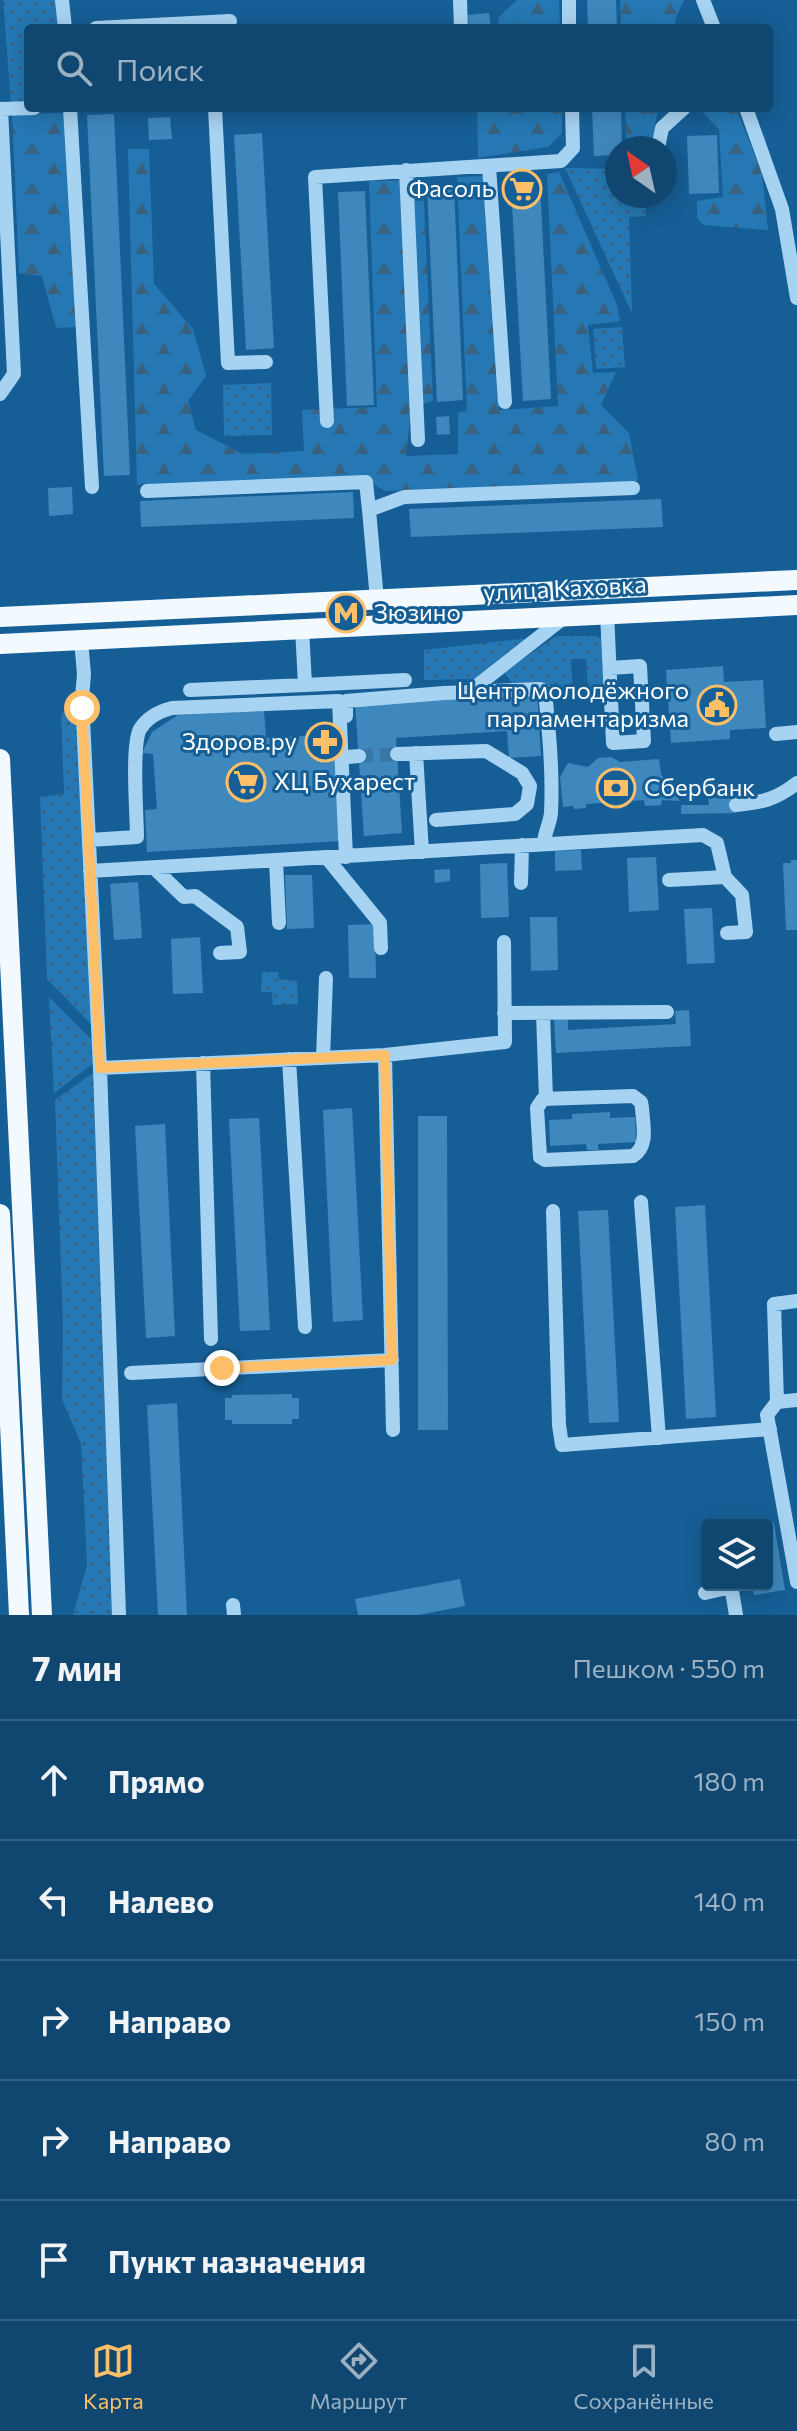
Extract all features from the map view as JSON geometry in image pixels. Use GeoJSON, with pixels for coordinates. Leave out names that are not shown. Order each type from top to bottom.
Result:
{"type":"FeatureCollection","features":[{"type":"Feature","properties":{"kind":"main road","name":"улица Каховка"},"geometry":{"type":"LineString","coordinates":[[0,617],[797,580]]}},
{"type":"Feature","properties":{"kind":"main road","name":"улица Каховка"},"geometry":{"type":"LineString","coordinates":[[0,644],[797,605]]}},
{"type":"Feature","properties":{"kind":"main road"},"geometry":{"type":"LineString","coordinates":[[0,759],[42,1615]]}},
{"type":"Feature","properties":{"kind":"main road"},"geometry":{"type":"LineString","coordinates":[[0,1214],[19,1615]]}},
{"type":"Feature","properties":{"kind":"lane"},"geometry":{"type":"LineString","coordinates":[[62,0],[65,24]]}},
{"type":"Feature","properties":{"kind":"lane"},"geometry":{"type":"LineString","coordinates":[[460,0],[461,24]]}},
{"type":"Feature","properties":{"kind":"lane"},"geometry":{"type":"LineString","coordinates":[[569,0],[569,24]]}},
{"type":"Feature","properties":{"kind":"lane"},"geometry":{"type":"LineString","coordinates":[[703,0],[712,24]]}},
{"type":"Feature","properties":{"kind":"lane"},"geometry":{"type":"LineString","coordinates":[[173,24],[230,21]]}},
{"type":"Feature","properties":{"kind":"lane"},"geometry":{"type":"LineString","coordinates":[[0,394],[14,374],[1,109],[24,108]]}},
{"type":"Feature","properties":{"kind":"lane"},"geometry":{"type":"LineString","coordinates":[[70,112],[92,487]]}},
{"type":"Feature","properties":{"kind":"lane"},"geometry":{"type":"LineString","coordinates":[[215,112],[228,363],[266,362]]}},
{"type":"Feature","properties":{"kind":"lane"},"geometry":{"type":"LineString","coordinates":[[327,421],[315,177],[561,161],[573,148],[572,112]]}},
{"type":"Feature","properties":{"kind":"lane"},"geometry":{"type":"LineString","coordinates":[[660,136],[662,128],[680,112]]}},
{"type":"Feature","properties":{"kind":"lane"},"geometry":{"type":"LineString","coordinates":[[747,112],[782,209],[793,255],[797,298]]}},
{"type":"Feature","properties":{"kind":"lane"},"geometry":{"type":"LineString","coordinates":[[489,166],[505,402]]}},
{"type":"Feature","properties":{"kind":"lane"},"geometry":{"type":"LineString","coordinates":[[406,170],[418,440]]}},
{"type":"Feature","properties":{"kind":"lane"},"geometry":{"type":"LineString","coordinates":[[147,491],[366,482],[377,600]]}},
{"type":"Feature","properties":{"kind":"lane"},"geometry":{"type":"LineString","coordinates":[[369,510],[404,497],[633,488]]}},
{"type":"Feature","properties":{"kind":"lane"},"geometry":{"type":"LineString","coordinates":[[607,613],[613,743],[644,741],[640,666],[610,668]]}},
{"type":"Feature","properties":{"kind":"lane"},"geometry":{"type":"LineString","coordinates":[[469,692],[567,615]]}},
{"type":"Feature","properties":{"kind":"lane"},"geometry":{"type":"LineString","coordinates":[[302,628],[305,685]]}},
{"type":"Feature","properties":{"kind":"lane"},"geometry":{"type":"LineString","coordinates":[[81,640],[119,1615]]}},
{"type":"Feature","properties":{"kind":"lane"},"geometry":{"type":"LineString","coordinates":[[190,690],[405,680]]}},
{"type":"Feature","properties":{"kind":"lane"},"geometry":{"type":"LineString","coordinates":[[350,857],[354,756],[346,701],[469,692],[545,691],[552,770],[551,819],[544,835],[544,844]]}},
{"type":"Feature","properties":{"kind":"lane"},"geometry":{"type":"LineString","coordinates":[[89,840],[142,837],[136,754],[140,729],[156,714],[172,708],[339,701],[350,857]]}},
{"type":"Feature","properties":{"kind":"lane"},"geometry":{"type":"LineString","coordinates":[[776,734],[797,732]]}},
{"type":"Feature","properties":{"kind":"lane"},"geometry":{"type":"LineString","coordinates":[[397,754],[486,751],[522,773],[530,786],[527,804],[515,814],[436,820]]}},
{"type":"Feature","properties":{"kind":"lane"},"geometry":{"type":"LineString","coordinates":[[416,753],[422,852]]}},
{"type":"Feature","properties":{"kind":"lane"},"geometry":{"type":"LineString","coordinates":[[736,805],[766,802],[797,783]]}},
{"type":"Feature","properties":{"kind":"lane"},"geometry":{"type":"LineString","coordinates":[[90,871],[703,835],[717,843],[725,877],[742,895],[746,932],[727,933]]}},
{"type":"Feature","properties":{"kind":"lane"},"geometry":{"type":"LineString","coordinates":[[521,883],[522,845]]}},
{"type":"Feature","properties":{"kind":"lane"},"geometry":{"type":"LineString","coordinates":[[327,858],[380,923],[381,948]]}},
{"type":"Feature","properties":{"kind":"lane"},"geometry":{"type":"LineString","coordinates":[[276,861],[279,923]]}},
{"type":"Feature","properties":{"kind":"lane"},"geometry":{"type":"LineString","coordinates":[[154,868],[184,897]]}},
{"type":"Feature","properties":{"kind":"lane"},"geometry":{"type":"LineString","coordinates":[[669,880],[725,877]]}},
{"type":"Feature","properties":{"kind":"lane"},"geometry":{"type":"LineString","coordinates":[[164,897],[195,896],[237,927],[240,952],[220,953]]}},
{"type":"Feature","properties":{"kind":"lane"},"geometry":{"type":"LineString","coordinates":[[100,1068],[385,1055],[505,1042],[504,942]]}},
{"type":"Feature","properties":{"kind":"lane"},"geometry":{"type":"LineString","coordinates":[[323,1058],[326,978]]}},
{"type":"Feature","properties":{"kind":"lane"},"geometry":{"type":"LineString","coordinates":[[504,1013],[667,1012]]}},
{"type":"Feature","properties":{"kind":"lane"},"geometry":{"type":"LineString","coordinates":[[543,1013],[546,1099]]}},
{"type":"Feature","properties":{"kind":"lane"},"geometry":{"type":"LineString","coordinates":[[385,1055],[393,1430]]}},
{"type":"Feature","properties":{"kind":"lane"},"geometry":{"type":"LineString","coordinates":[[289,1059],[305,1327]]}},
{"type":"Feature","properties":{"kind":"lane"},"geometry":{"type":"LineString","coordinates":[[203,1063],[211,1339]]}},
{"type":"Feature","properties":{"kind":"lane"},"geometry":{"type":"LineString","coordinates":[[638,1098],[642,1108],[642,1149],[633,1156],[542,1159],[539,1154],[537,1108],[539,1102],[546,1099],[638,1098]]}},
{"type":"Feature","properties":{"kind":"lane"},"geometry":{"type":"LineString","coordinates":[[641,1202],[659,1438]]}},
{"type":"Feature","properties":{"kind":"lane"},"geometry":{"type":"LineString","coordinates":[[553,1211],[562,1445],[770,1429]]}},
{"type":"Feature","properties":{"kind":"lane"},"geometry":{"type":"LineString","coordinates":[[797,1301],[774,1304],[777,1402],[767,1415],[797,1582]]}},
{"type":"Feature","properties":{"kind":"lane"},"geometry":{"type":"LineString","coordinates":[[131,1373],[392,1360]]}},
{"type":"Feature","properties":{"kind":"lane"},"geometry":{"type":"LineString","coordinates":[[777,1402],[797,1400]]}},
{"type":"Feature","properties":{"kind":"lane"},"geometry":{"type":"LineString","coordinates":[[705,1593],[712,1591]]}},
{"type":"Feature","properties":{"kind":"lane"},"geometry":{"type":"LineString","coordinates":[[732,1591],[736,1615]]}},
{"type":"Feature","properties":{"kind":"green space"},"geometry":{"type":"Polygon","coordinates":[[[3,0],[58,0],[60,24],[24,24],[24,101],[11,103],[3,0]]]}},
{"type":"Feature","properties":{"kind":"green space"},"geometry":{"type":"Polygon","coordinates":[[[517,0],[559,0],[560,24],[499,24],[498,18],[517,0]]]}},
{"type":"Feature","properties":{"kind":"green space"},"geometry":{"type":"Polygon","coordinates":[[[620,0],[684,0],[675,24],[621,24],[620,0]]]}},
{"type":"Feature","properties":{"kind":"green space"},"geometry":{"type":"Polygon","coordinates":[[[477,112],[562,112],[562,133],[548,147],[478,158],[477,112]]]}},
{"type":"Feature","properties":{"kind":"green space"},"geometry":{"type":"Polygon","coordinates":[[[625,112],[657,112],[653,136],[626,136],[625,112]]]}},
{"type":"Feature","properties":{"kind":"green space"},"geometry":{"type":"Polygon","coordinates":[[[703,112],[738,112],[762,174],[768,230],[704,225],[697,218],[697,201],[723,197],[719,130],[703,112]]]}},
{"type":"Feature","properties":{"kind":"green space"},"geometry":{"type":"Polygon","coordinates":[[[66,113],[77,327],[56,328],[42,276],[19,273],[12,114],[66,113]]]}},
{"type":"Feature","properties":{"kind":"green space"},"geometry":{"type":"Polygon","coordinates":[[[128,149],[149,149],[154,284],[193,329],[206,376],[188,401],[196,430],[243,454],[304,451],[302,410],[377,407],[369,181],[423,180],[433,401],[411,407],[406,456],[458,454],[458,413],[467,411],[457,177],[484,176],[499,410],[558,406],[547,174],[559,172],[617,305],[620,321],[588,325],[593,373],[616,372],[601,405],[629,433],[638,481],[385,491],[363,478],[137,485],[128,149]]]}},
{"type":"Feature","properties":{"kind":"green space"},"geometry":{"type":"Polygon","coordinates":[[[565,168],[605,169],[605,208],[646,208],[646,216],[629,217],[632,313],[565,168]]]}},
{"type":"Feature","properties":{"kind":"green space"},"geometry":{"type":"Polygon","coordinates":[[[622,327],[625,367],[596,369],[593,329],[622,327]]]}},
{"type":"Feature","properties":{"kind":"green space"},"geometry":{"type":"Polygon","coordinates":[[[271,383],[272,435],[224,436],[223,385],[271,383]]]}},
{"type":"Feature","properties":{"kind":"green space"},"geometry":{"type":"Polygon","coordinates":[[[556,636],[596,636],[601,639],[604,689],[588,690],[586,659],[571,659],[573,692],[557,692],[552,684],[516,687],[505,674],[506,671],[556,636]]]}},
{"type":"Feature","properties":{"kind":"green space"},"geometry":{"type":"Polygon","coordinates":[[[530,638],[476,679],[424,680],[424,650],[530,638]]]}},
{"type":"Feature","properties":{"kind":"green space"},"geometry":{"type":"Polygon","coordinates":[[[78,712],[92,1025],[47,979],[40,797],[64,794],[61,713],[78,712]]]}},
{"type":"Feature","properties":{"kind":"green space"},"geometry":{"type":"Polygon","coordinates":[[[262,972],[278,972],[279,979],[297,981],[298,1004],[273,1005],[272,992],[261,992],[262,972]]]}},
{"type":"Feature","properties":{"kind":"green space"},"geometry":{"type":"Polygon","coordinates":[[[49,997],[93,1041],[95,1062],[54,1093],[49,997]]]}},
{"type":"Feature","properties":{"kind":"green space"},"geometry":{"type":"Polygon","coordinates":[[[100,1068],[119,1615],[73,1615],[87,1565],[81,1443],[62,1400],[63,1326],[55,1100],[100,1068]]]}},
{"type":"Feature","properties":{"kind":"building"},"geometry":{"type":"Polygon","coordinates":[[[587,0],[616,0],[617,24],[588,24],[587,0]]]}},
{"type":"Feature","properties":{"kind":"building"},"geometry":{"type":"Polygon","coordinates":[[[489,13],[490,24],[469,24],[468,15],[489,13]]]}},
{"type":"Feature","properties":{"kind":"building"},"geometry":{"type":"Polygon","coordinates":[[[592,112],[621,112],[622,136],[605,136],[605,156],[594,156],[592,112]]]}},
{"type":"Feature","properties":{"kind":"building"},"geometry":{"type":"Polygon","coordinates":[[[114,114],[130,475],[104,476],[87,115],[114,114]]]}},
{"type":"Feature","properties":{"kind":"building"},"geometry":{"type":"Polygon","coordinates":[[[170,117],[172,139],[149,140],[148,118],[170,117]]]}},
{"type":"Feature","properties":{"kind":"building"},"geometry":{"type":"Polygon","coordinates":[[[262,133],[274,348],[246,350],[234,135],[262,133]]]}},
{"type":"Feature","properties":{"kind":"building"},"geometry":{"type":"Polygon","coordinates":[[[717,135],[719,193],[689,194],[687,136],[717,135]]]}},
{"type":"Feature","properties":{"kind":"building"},"geometry":{"type":"Polygon","coordinates":[[[540,184],[551,399],[523,401],[511,186],[540,184]]]}},
{"type":"Feature","properties":{"kind":"building"},"geometry":{"type":"Polygon","coordinates":[[[454,186],[463,400],[437,402],[427,188],[454,186]]]}},
{"type":"Feature","properties":{"kind":"building"},"geometry":{"type":"Polygon","coordinates":[[[365,191],[374,405],[347,406],[338,192],[365,191]]]}},
{"type":"Feature","properties":{"kind":"building"},"geometry":{"type":"Polygon","coordinates":[[[449,416],[450,434],[437,435],[436,417],[449,416]]]}},
{"type":"Feature","properties":{"kind":"building"},"geometry":{"type":"Polygon","coordinates":[[[72,487],[73,514],[49,516],[48,488],[72,487]]]}},
{"type":"Feature","properties":{"kind":"building"},"geometry":{"type":"Polygon","coordinates":[[[353,492],[354,518],[141,527],[140,501],[353,492]]]}},
{"type":"Feature","properties":{"kind":"building"},"geometry":{"type":"Polygon","coordinates":[[[661,499],[663,527],[411,537],[409,509],[661,499]]]}},
{"type":"Feature","properties":{"kind":"building","name":"Центр молодёжного парламентаризма"},"geometry":{"type":"Polygon","coordinates":[[[723,666],[724,682],[763,680],[766,728],[730,730],[730,739],[671,743],[666,670],[723,666]]]}},
{"type":"Feature","properties":{"kind":"building"},"geometry":{"type":"Polygon","coordinates":[[[537,691],[541,756],[509,758],[507,731],[396,738],[402,833],[364,836],[355,703],[537,691]]]}},
{"type":"Feature","properties":{"kind":"building","name":"ХЦ Бухарест"},"geometry":{"type":"Polygon","coordinates":[[[264,711],[266,738],[334,734],[342,841],[147,852],[145,810],[157,809],[153,754],[142,753],[152,732],[178,715],[264,711]]]}},
{"type":"Feature","properties":{"kind":"building","name":"Сбербанк"},"geometry":{"type":"Polygon","coordinates":[[[611,757],[620,762],[659,759],[661,774],[680,801],[662,800],[661,805],[645,806],[644,800],[586,804],[586,808],[563,807],[560,777],[568,763],[588,767],[598,758],[611,757]]]}},
{"type":"Feature","properties":{"kind":"building"},"geometry":{"type":"Polygon","coordinates":[[[736,797],[736,813],[681,814],[681,805],[709,805],[708,798],[736,797]]]}},
{"type":"Feature","properties":{"kind":"building"},"geometry":{"type":"Polygon","coordinates":[[[581,850],[582,870],[555,871],[555,851],[581,850]]]}},
{"type":"Feature","properties":{"kind":"building"},"geometry":{"type":"Polygon","coordinates":[[[656,857],[659,910],[629,912],[627,858],[656,857]]]}},
{"type":"Feature","properties":{"kind":"building"},"geometry":{"type":"Polygon","coordinates":[[[791,860],[797,860],[797,930],[786,930],[783,863],[791,863],[791,860]]]}},
{"type":"Feature","properties":{"kind":"building"},"geometry":{"type":"Polygon","coordinates":[[[507,863],[509,917],[481,918],[480,864],[507,863]]]}},
{"type":"Feature","properties":{"kind":"building"},"geometry":{"type":"Polygon","coordinates":[[[450,869],[450,881],[435,883],[434,870],[450,869]]]}},
{"type":"Feature","properties":{"kind":"building"},"geometry":{"type":"Polygon","coordinates":[[[285,875],[312,875],[314,928],[287,929],[285,875]]]}},
{"type":"Feature","properties":{"kind":"building"},"geometry":{"type":"Polygon","coordinates":[[[138,882],[142,938],[114,940],[110,884],[138,882]]]}},
{"type":"Feature","properties":{"kind":"building"},"geometry":{"type":"Polygon","coordinates":[[[712,908],[715,963],[687,964],[684,909],[712,908]]]}},
{"type":"Feature","properties":{"kind":"building"},"geometry":{"type":"Polygon","coordinates":[[[530,917],[557,917],[558,970],[531,971],[530,917]]]}},
{"type":"Feature","properties":{"kind":"building"},"geometry":{"type":"Polygon","coordinates":[[[375,924],[376,978],[349,978],[348,925],[375,924]]]}},
{"type":"Feature","properties":{"kind":"building"},"geometry":{"type":"Polygon","coordinates":[[[200,937],[203,993],[173,994],[171,939],[200,937]]]}},
{"type":"Feature","properties":{"kind":"building"},"geometry":{"type":"Polygon","coordinates":[[[689,1010],[691,1046],[556,1053],[554,1020],[568,1019],[568,1030],[676,1024],[675,1011],[689,1010]]]}},
{"type":"Feature","properties":{"kind":"building"},"geometry":{"type":"Polygon","coordinates":[[[352,1108],[363,1320],[333,1322],[323,1110],[352,1108]]]}},
{"type":"Feature","properties":{"kind":"building"},"geometry":{"type":"Polygon","coordinates":[[[610,1112],[610,1118],[635,1117],[636,1142],[598,1144],[598,1150],[587,1150],[586,1144],[550,1146],[549,1120],[572,1119],[572,1114],[610,1112]]]}},
{"type":"Feature","properties":{"kind":"building"},"geometry":{"type":"Polygon","coordinates":[[[418,1116],[447,1116],[448,1430],[418,1430],[418,1116]]]}},
{"type":"Feature","properties":{"kind":"building"},"geometry":{"type":"Polygon","coordinates":[[[259,1118],[270,1330],[240,1331],[229,1119],[259,1118]]]}},
{"type":"Feature","properties":{"kind":"building"},"geometry":{"type":"Polygon","coordinates":[[[165,1124],[175,1336],[146,1338],[135,1126],[165,1124]]]}},
{"type":"Feature","properties":{"kind":"building"},"geometry":{"type":"Polygon","coordinates":[[[705,1205],[716,1417],[686,1419],[675,1207],[705,1205]]]}},
{"type":"Feature","properties":{"kind":"building"},"geometry":{"type":"Polygon","coordinates":[[[608,1210],[619,1422],[589,1423],[578,1211],[608,1210]]]}},
{"type":"Feature","properties":{"kind":"building"},"geometry":{"type":"Polygon","coordinates":[[[292,1394],[292,1398],[299,1398],[299,1419],[292,1419],[292,1424],[232,1424],[232,1420],[225,1420],[225,1398],[232,1398],[232,1395],[292,1394]]]}},
{"type":"Feature","properties":{"kind":"building"},"geometry":{"type":"Polygon","coordinates":[[[177,1403],[187,1615],[158,1615],[147,1405],[177,1403]]]}},
{"type":"Feature","properties":{"kind":"building"},"geometry":{"type":"Polygon","coordinates":[[[773,1523],[785,1590],[754,1595],[753,1591],[773,1591],[773,1523]]]}},
{"type":"Feature","properties":{"kind":"building"},"geometry":{"type":"Polygon","coordinates":[[[460,1579],[465,1606],[418,1615],[358,1615],[355,1599],[460,1579]]]}},
{"type":"Feature","properties":{"kind":"tunnel"},"geometry":{"type":"LineString","coordinates":[[359,756],[397,754]]}},
{"type":"Feature","properties":{"kind":"place","name":"Фасоль"},"geometry":{"type":"Point","coordinates":[522,189]}},
{"type":"Feature","properties":{"kind":"place","name":"Зюзино"},"geometry":{"type":"Point","coordinates":[346,613]}},
{"type":"Feature","properties":{"kind":"place","name":"Центр молодёжного парламентаризма"},"geometry":{"type":"Point","coordinates":[717,705]}},
{"type":"Feature","properties":{"kind":"place","name":"Здоров.ру"},"geometry":{"type":"Point","coordinates":[325,742]}},
{"type":"Feature","properties":{"kind":"place","name":"ХЦ Бухарест"},"geometry":{"type":"Point","coordinates":[246,782]}},
{"type":"Feature","properties":{"kind":"place","name":"Сбербанк"},"geometry":{"type":"Point","coordinates":[616,788]}},
{"type":"Feature","properties":{"kind":"route"},"geometry":{"type":"LineString","coordinates":[[82,708],[100,1068],[385,1055],[392,1360],[222,1368]]}}]}
